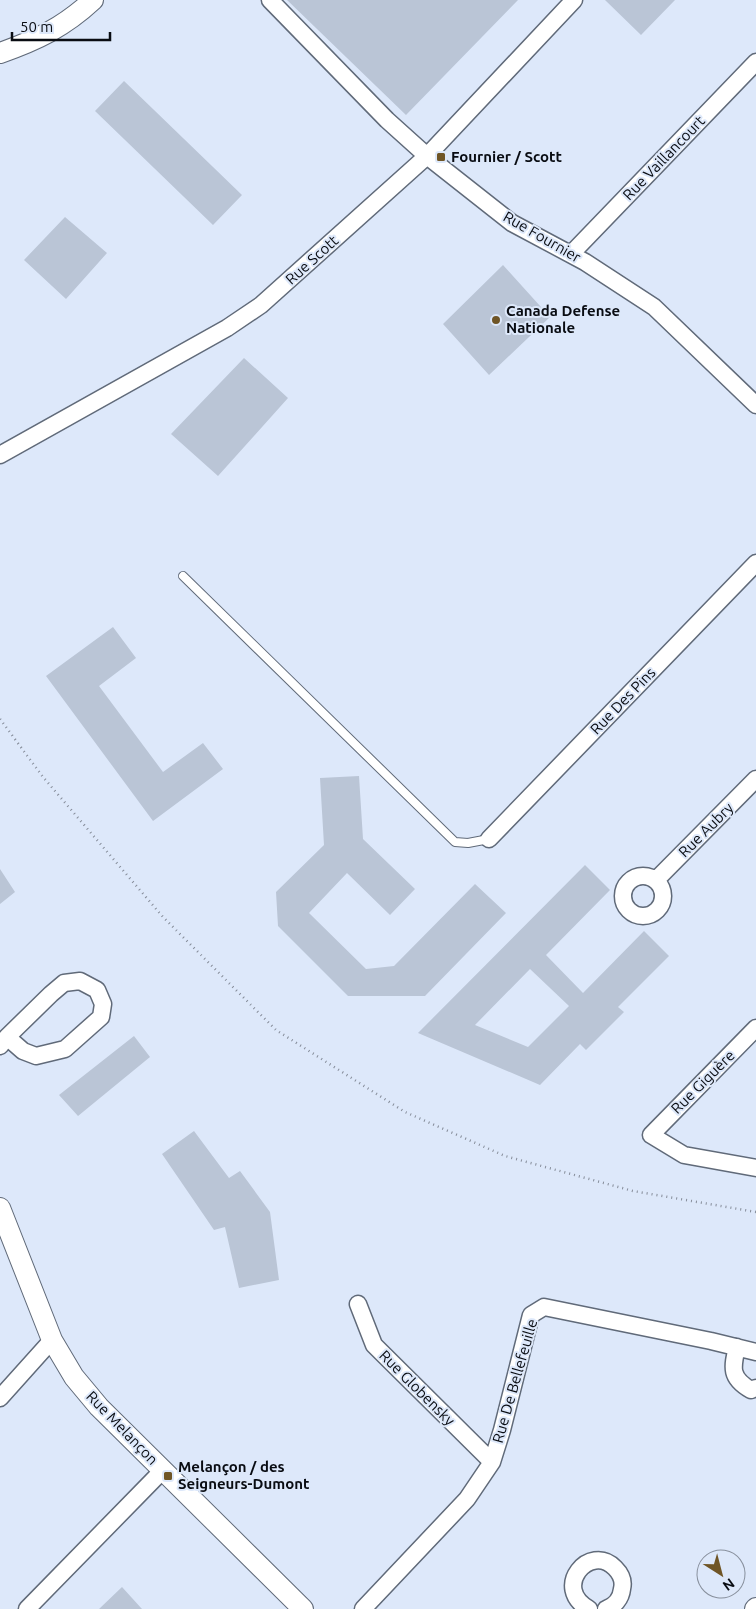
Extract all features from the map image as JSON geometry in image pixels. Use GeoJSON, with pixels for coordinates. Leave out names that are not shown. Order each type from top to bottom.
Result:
{"type":"FeatureCollection","features":[{"type":"Feature","properties":{"kind":"street"},"geometry":{"type":"LineString","coordinates":[[0,53],[30,43],[57,28],[83,10],[93,0]]}},
{"type":"Feature","properties":{"kind":"street","name":"Rue Fournier"},"geometry":{"type":"LineString","coordinates":[[270,0],[387,120],[427,156],[512,223],[585,262],[654,308],[756,405]]}},
{"type":"Feature","properties":{"kind":"street","name":"Rue Scott"},"geometry":{"type":"LineString","coordinates":[[0,455],[227,328],[261,305],[427,156],[574,0]]}},
{"type":"Feature","properties":{"kind":"street","name":"Rue Vaillancourt"},"geometry":{"type":"LineString","coordinates":[[571,254],[756,62]]}},
{"type":"Feature","properties":{"kind":"street","name":"Rue Des Pins"},"geometry":{"type":"LineString","coordinates":[[490,839],[756,563]]}},
{"type":"Feature","properties":{"kind":"street","name":"Rue Aubry"},"geometry":{"type":"LineString","coordinates":[[656,880],[756,779]]}},
{"type":"Feature","properties":{"kind":"street"},"geometry":{"type":"LineString","coordinates":[[80,981],[97,990],[103,1004],[101,1017],[65,1049],[36,1056],[23,1052],[4,1041],[64,983],[80,981]]}},
{"type":"Feature","properties":{"kind":"street","name":"Rue Giguère"},"geometry":{"type":"LineString","coordinates":[[756,1028],[651,1135],[684,1155],[756,1168]]}},
{"type":"Feature","properties":{"kind":"street","name":"Rue Melançon"},"geometry":{"type":"LineString","coordinates":[[0,1208],[52,1340],[74,1376],[99,1407],[303,1609]]}},
{"type":"Feature","properties":{"kind":"street","name":"Rue Globensky"},"geometry":{"type":"LineString","coordinates":[[358,1304],[374,1345],[492,1462]]}},
{"type":"Feature","properties":{"kind":"street","name":"Rue De Bellefeuille"},"geometry":{"type":"LineString","coordinates":[[363,1609],[467,1499],[492,1462],[502,1430],[530,1315],[544,1306],[756,1352]]}},
{"type":"Feature","properties":{"kind":"street"},"geometry":{"type":"LineString","coordinates":[[0,1398],[52,1340]]}},
{"type":"Feature","properties":{"kind":"street"},"geometry":{"type":"LineString","coordinates":[[737,1347],[734,1374],[741,1384],[751,1390],[756,1388]]}},
{"type":"Feature","properties":{"kind":"street"},"geometry":{"type":"LineString","coordinates":[[27,1609],[163,1470]]}},
{"type":"Feature","properties":{"kind":"street"},"geometry":{"type":"LineString","coordinates":[[589,1609],[577,1600],[574,1593],[574,1577],[577,1570],[583,1565],[598,1560],[612,1565],[621,1576],[623,1583],[620,1598],[615,1604],[606,1609]]}},
{"type":"Feature","properties":{"kind":"lane"},"geometry":{"type":"LineString","coordinates":[[183,576],[455,842],[468,843],[490,839]]}},
{"type":"Feature","properties":{"kind":"path"},"geometry":{"type":"LineString","coordinates":[[0,719],[44,777],[163,917],[276,1030],[405,1112],[505,1156],[632,1191],[756,1212]]}},
{"type":"Feature","properties":{"kind":"building"},"geometry":{"type":"Polygon","coordinates":[[[287,0],[518,0],[406,115],[287,0]]]}},
{"type":"Feature","properties":{"kind":"building"},"geometry":{"type":"Polygon","coordinates":[[[605,0],[675,0],[641,35],[605,0]]]}},
{"type":"Feature","properties":{"kind":"building"},"geometry":{"type":"Polygon","coordinates":[[[124,81],[242,195],[213,225],[95,111],[124,81]]]}},
{"type":"Feature","properties":{"kind":"building"},"geometry":{"type":"Polygon","coordinates":[[[65,217],[107,253],[66,299],[24,260],[65,217]]]}},
{"type":"Feature","properties":{"kind":"building","name":"Canada Defense Nationale"},"geometry":{"type":"Polygon","coordinates":[[[503,265],[550,317],[489,375],[443,324],[503,265]]]}},
{"type":"Feature","properties":{"kind":"building"},"geometry":{"type":"Polygon","coordinates":[[[244,358],[288,398],[218,476],[171,434],[244,358]]]}},
{"type":"Feature","properties":{"kind":"building"},"geometry":{"type":"Polygon","coordinates":[[[113,627],[136,658],[99,686],[163,772],[203,743],[223,769],[153,821],[46,676],[113,627]]]}},
{"type":"Feature","properties":{"kind":"building"},"geometry":{"type":"Polygon","coordinates":[[[359,776],[363,839],[415,889],[390,915],[347,873],[309,913],[366,969],[394,966],[475,884],[506,913],[425,996],[348,996],[278,926],[276,892],[324,845],[320,778],[359,776]]]}},
{"type":"Feature","properties":{"kind":"building"},"geometry":{"type":"Polygon","coordinates":[[[585,865],[610,890],[546,955],[583,993],[644,931],[669,956],[618,1007],[624,1012],[586,1050],[580,1044],[540,1085],[418,1033],[585,865]],[[530,969],[475,1025],[528,1047],[569,1006],[530,969]]]}},
{"type":"Feature","properties":{"kind":"building"},"geometry":{"type":"Polygon","coordinates":[[[0,869],[15,892],[0,904],[0,869]]]}},
{"type":"Feature","properties":{"kind":"building"},"geometry":{"type":"Polygon","coordinates":[[[134,1036],[150,1057],[78,1116],[59,1095],[134,1036]]]}},
{"type":"Feature","properties":{"kind":"building"},"geometry":{"type":"Polygon","coordinates":[[[194,1131],[229,1178],[240,1171],[270,1212],[279,1280],[239,1288],[225,1227],[214,1230],[162,1154],[194,1131]]]}},
{"type":"Feature","properties":{"kind":"building"},"geometry":{"type":"Polygon","coordinates":[[[122,1587],[142,1609],[99,1609],[122,1587]]]}},
{"type":"Feature","properties":{"kind":"place","name":"Fournier / Scott"},"geometry":{"type":"Point","coordinates":[441,157]}},
{"type":"Feature","properties":{"kind":"place","name":"Canada Defense Nationale"},"geometry":{"type":"Point","coordinates":[496,320]}},
{"type":"Feature","properties":{"kind":"place","name":"Melançon / des Seigneurs-Dumont"},"geometry":{"type":"Point","coordinates":[168,1476]}}]}
